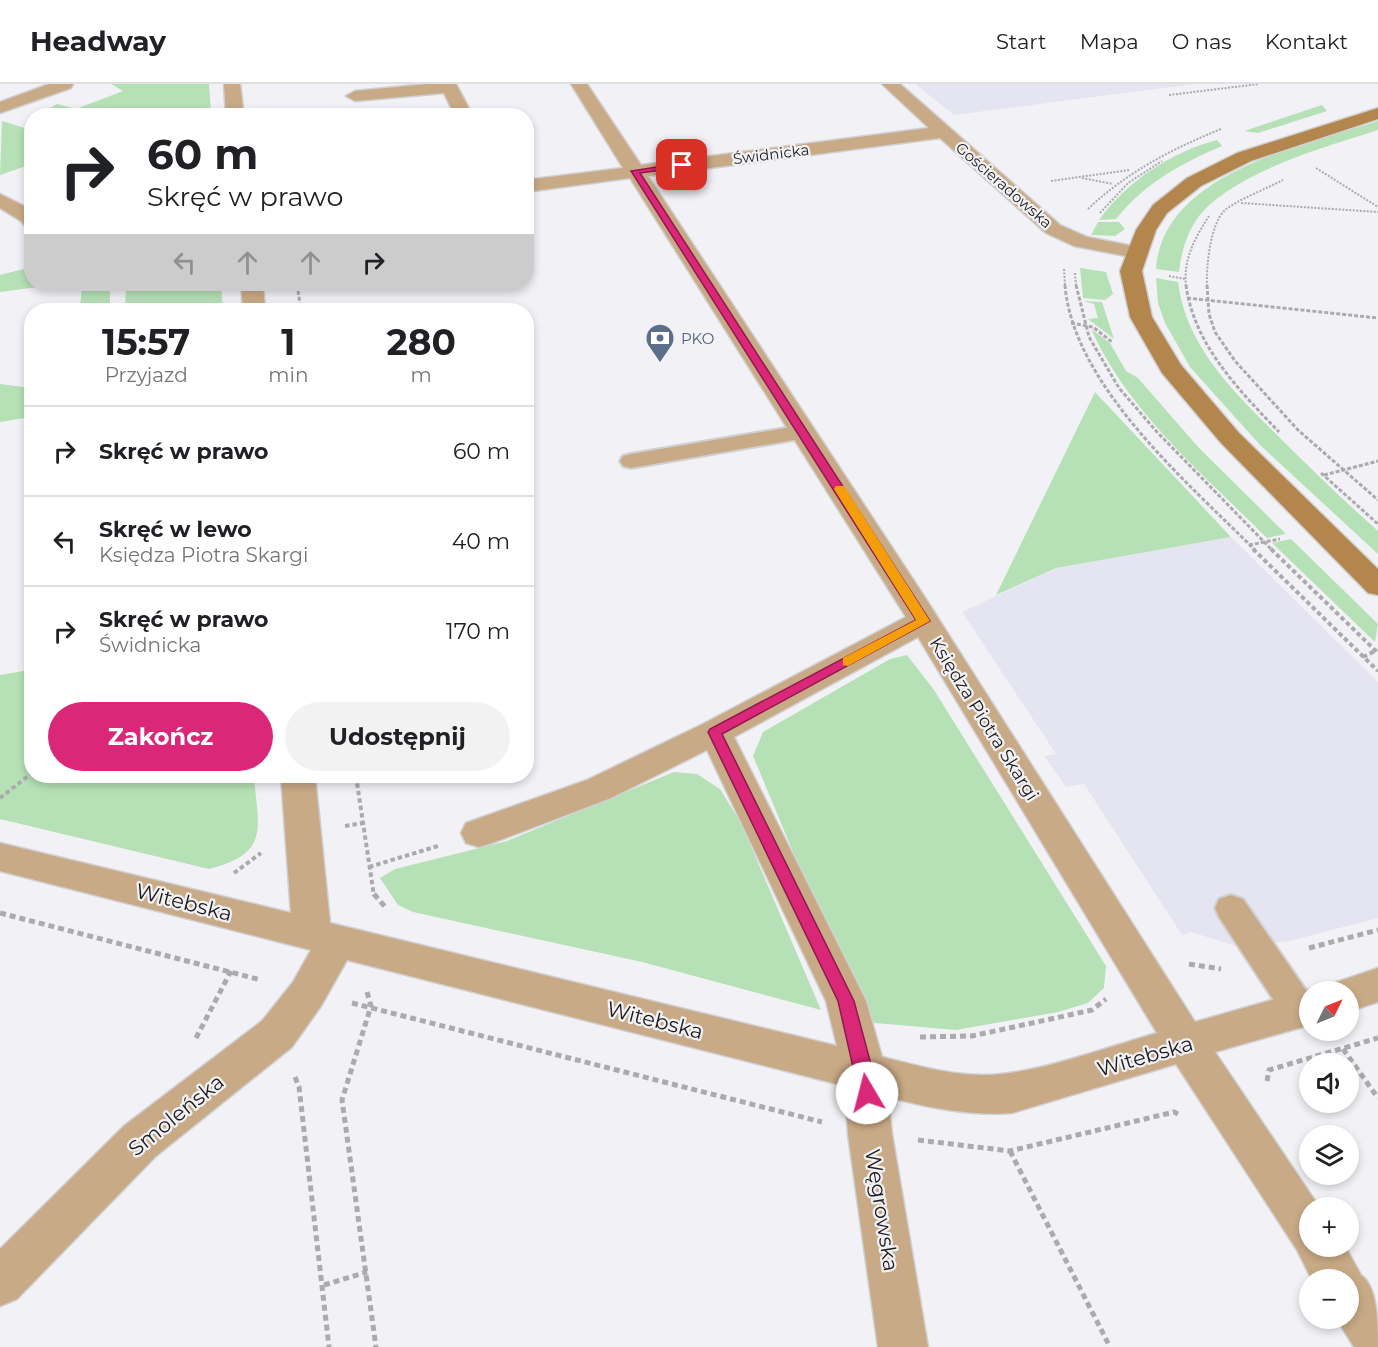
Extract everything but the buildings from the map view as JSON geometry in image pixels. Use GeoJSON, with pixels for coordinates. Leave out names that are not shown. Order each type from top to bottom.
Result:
{"type":"FeatureCollection","features":[{"type":"Feature","properties":{"kind":"street"},"geometry":{"type":"LineString","coordinates":[[0,108],[65,84]]}},
{"type":"Feature","properties":{"kind":"street"},"geometry":{"type":"LineString","coordinates":[[232,84],[234,108]]}},
{"type":"Feature","properties":{"kind":"street","name":"Księdza Piotra Skargi"},"geometry":{"type":"LineString","coordinates":[[579,84],[923,621],[1187,1045],[1299,1216]]}},
{"type":"Feature","properties":{"kind":"street","name":"Gościeradowska"},"geometry":{"type":"LineString","coordinates":[[890,84],[1053,229],[1080,242],[1136,252]]}},
{"type":"Feature","properties":{"kind":"street"},"geometry":{"type":"LineString","coordinates":[[359,108],[355,90],[450,87],[460,108]]}},
{"type":"Feature","properties":{"kind":"street"},"geometry":{"type":"LineString","coordinates":[[1374,111],[1244,157],[1194,182],[1160,209],[1146,230],[1136,252],[1131,271],[1141,317],[1171,368],[1230,438],[1378,586]]}},
{"type":"Feature","properties":{"kind":"street"},"geometry":{"type":"LineString","coordinates":[[0,113],[20,120]]}},
{"type":"Feature","properties":{"kind":"street","name":"Świdnicka"},"geometry":{"type":"LineString","coordinates":[[534,185],[943,132]]}},
{"type":"Feature","properties":{"kind":"street"},"geometry":{"type":"LineString","coordinates":[[0,194],[24,194]]}},
{"type":"Feature","properties":{"kind":"street"},"geometry":{"type":"LineString","coordinates":[[0,200],[24,214]]}},
{"type":"Feature","properties":{"kind":"street"},"geometry":{"type":"LineString","coordinates":[[1312,518],[1378,573]]}},
{"type":"Feature","properties":{"kind":"street"},"geometry":{"type":"LineString","coordinates":[[479,833],[599,789],[715,732],[923,621]]}},
{"type":"Feature","properties":{"kind":"street","name":"Węgrowska"},"geometry":{"type":"LineString","coordinates":[[715,732],[846,1001],[865,1072],[870,1134],[903,1347]]}},
{"type":"Feature","properties":{"kind":"street"},"geometry":{"type":"LineString","coordinates":[[299,783],[325,937]]}},
{"type":"Feature","properties":{"kind":"street","name":"Witebska"},"geometry":{"type":"LineString","coordinates":[[0,856],[937,1090],[984,1095],[1012,1093],[1187,1045],[1299,1011]]}},
{"type":"Feature","properties":{"kind":"street","name":"Smoleńska"},"geometry":{"type":"LineString","coordinates":[[0,1282],[140,1141],[277,1034],[307,994],[325,937]]}},
{"type":"Feature","properties":{"kind":"street"},"geometry":{"type":"LineString","coordinates":[[1359,1311],[1378,1340]]}},
{"type":"Feature","properties":{"kind":"lane"},"geometry":{"type":"LineString","coordinates":[[631,461],[803,432]]}},
{"type":"Feature","properties":{"kind":"lane"},"geometry":{"type":"LineString","coordinates":[[1231,908],[1299,1001]]}},
{"type":"Feature","properties":{"kind":"path"},"geometry":{"type":"LineString","coordinates":[[1169,95],[1259,84]]}},
{"type":"Feature","properties":{"kind":"path"},"geometry":{"type":"LineString","coordinates":[[1209,140],[1176,154],[1130,182],[1104,207],[1080,242],[1074,264],[1081,316],[1097,354],[1121,390],[1168,444],[1253,532],[1377,651],[1363,657]]}},
{"type":"Feature","properties":{"kind":"path"},"geometry":{"type":"LineString","coordinates":[[1323,162],[1313,166],[1378,207]]}},
{"type":"Feature","properties":{"kind":"path"},"geometry":{"type":"LineString","coordinates":[[1005,187],[1133,170]]}},
{"type":"Feature","properties":{"kind":"path"},"geometry":{"type":"LineString","coordinates":[[1292,176],[1224,211],[1216,226],[1206,266],[1207,299],[1215,332],[1235,361],[1298,430],[1378,500]]}},
{"type":"Feature","properties":{"kind":"path"},"geometry":{"type":"LineString","coordinates":[[1076,177],[1114,184]]}},
{"type":"Feature","properties":{"kind":"path"},"geometry":{"type":"LineString","coordinates":[[1241,203],[1378,212]]}},
{"type":"Feature","properties":{"kind":"path"},"geometry":{"type":"LineString","coordinates":[[1210,215],[1196,231],[1187,262],[1185,279],[1187,298],[1196,325],[1213,356],[1284,437]]}},
{"type":"Feature","properties":{"kind":"path"},"geometry":{"type":"LineString","coordinates":[[1187,298],[1378,318]]}},
{"type":"Feature","properties":{"kind":"path"},"geometry":{"type":"LineString","coordinates":[[1324,475],[1378,461]]}},
{"type":"Feature","properties":{"kind":"path"},"geometry":{"type":"LineString","coordinates":[[1316,468],[1378,524]]}},
{"type":"Feature","properties":{"kind":"path"},"geometry":{"type":"LineString","coordinates":[[0,798],[24,779]]}},
{"type":"Feature","properties":{"kind":"path"},"geometry":{"type":"LineString","coordinates":[[357,783],[374,895],[399,921],[364,983],[371,1006],[342,1100],[376,1347]]}},
{"type":"Feature","properties":{"kind":"path"},"geometry":{"type":"LineString","coordinates":[[369,867],[479,833]]}},
{"type":"Feature","properties":{"kind":"path"},"geometry":{"type":"LineString","coordinates":[[229,875],[261,853],[263,847]]}},
{"type":"Feature","properties":{"kind":"path"},"geometry":{"type":"LineString","coordinates":[[853,1028],[930,1038],[972,1036],[1092,1010],[1109,997]]}},
{"type":"Feature","properties":{"kind":"path"},"geometry":{"type":"LineString","coordinates":[[277,1034],[299,1087],[324,1285],[329,1347]]}},
{"type":"Feature","properties":{"kind":"path"},"geometry":{"type":"LineString","coordinates":[[1266,1086],[1269,1070],[1378,1038]]}},
{"type":"Feature","properties":{"kind":"path"},"geometry":{"type":"LineString","coordinates":[[1342,1049],[1378,1098]]}},
{"type":"Feature","properties":{"kind":"path"},"geometry":{"type":"LineString","coordinates":[[1010,1151],[1110,1347]]}},
{"type":"Feature","properties":{"kind":"path"},"geometry":{"type":"LineString","coordinates":[[324,1285],[367,1272]]}},
{"type":"Feature","properties":{"kind":"shaded area"},"geometry":{"type":"Polygon","coordinates":[[[915,84],[1195,84],[954,115],[915,84]]]}},
{"type":"Feature","properties":{"kind":"shaded area"},"geometry":{"type":"Polygon","coordinates":[[[1231,537],[1378,682],[1378,918],[1290,941],[1239,947],[1191,932],[1182,935],[1084,784],[1066,787],[1044,756],[1056,754],[962,612],[1056,568],[1231,537]]]}},
{"type":"Feature","properties":{"kind":"green space"},"geometry":{"type":"Polygon","coordinates":[[[111,84],[209,84],[211,108],[79,108],[123,91],[111,84]]]}},
{"type":"Feature","properties":{"kind":"green space"},"geometry":{"type":"Polygon","coordinates":[[[57,104],[72,108],[50,108],[57,104]]]}},
{"type":"Feature","properties":{"kind":"green space"},"geometry":{"type":"Polygon","coordinates":[[[1322,105],[1327,111],[1258,133],[1244,131],[1322,105]]]}},
{"type":"Feature","properties":{"kind":"green space"},"geometry":{"type":"Polygon","coordinates":[[[2,121],[24,128],[24,167],[0,175],[2,121]]]}},
{"type":"Feature","properties":{"kind":"green space"},"geometry":{"type":"Polygon","coordinates":[[[1378,121],[1378,130],[1282,163],[1235,186],[1215,200],[1195,222],[1185,243],[1179,272],[1156,269],[1164,236],[1183,209],[1209,186],[1277,153],[1378,121]]]}},
{"type":"Feature","properties":{"kind":"green space"},"geometry":{"type":"Polygon","coordinates":[[[1217,140],[1222,146],[1164,176],[1139,195],[1116,219],[1099,220],[1122,193],[1151,170],[1183,152],[1217,140]]]}},
{"type":"Feature","properties":{"kind":"green space"},"geometry":{"type":"Polygon","coordinates":[[[1098,222],[1119,222],[1125,229],[1115,236],[1091,235],[1098,222]]]}},
{"type":"Feature","properties":{"kind":"green space"},"geometry":{"type":"Polygon","coordinates":[[[1080,268],[1106,272],[1113,294],[1105,300],[1083,298],[1080,268]]]}},
{"type":"Feature","properties":{"kind":"green space"},"geometry":{"type":"Polygon","coordinates":[[[24,269],[24,289],[0,292],[0,275],[24,269]]]}},
{"type":"Feature","properties":{"kind":"green space"},"geometry":{"type":"Polygon","coordinates":[[[1156,278],[1178,282],[1191,327],[1214,367],[1261,419],[1378,531],[1378,554],[1260,445],[1190,367],[1165,323],[1158,303],[1156,278]]]}},
{"type":"Feature","properties":{"kind":"green space"},"geometry":{"type":"Polygon","coordinates":[[[81,291],[110,291],[110,303],[81,303],[81,291]]]}},
{"type":"Feature","properties":{"kind":"green space"},"geometry":{"type":"Polygon","coordinates":[[[126,291],[222,291],[222,303],[125,303],[126,291]]]}},
{"type":"Feature","properties":{"kind":"green space"},"geometry":{"type":"Polygon","coordinates":[[[1083,301],[1102,302],[1114,339],[1088,319],[1098,318],[1094,304],[1083,301]]]}},
{"type":"Feature","properties":{"kind":"green space"},"geometry":{"type":"Polygon","coordinates":[[[1091,329],[1110,343],[1126,371],[1138,378],[1199,448],[1286,534],[1267,538],[1169,441],[1125,388],[1091,329]]]}},
{"type":"Feature","properties":{"kind":"green space"},"geometry":{"type":"Polygon","coordinates":[[[0,384],[24,387],[24,418],[0,422],[0,384]]]}},
{"type":"Feature","properties":{"kind":"green space"},"geometry":{"type":"Polygon","coordinates":[[[1095,392],[1231,537],[1056,568],[996,595],[1095,392]]]}},
{"type":"Feature","properties":{"kind":"green space"},"geometry":{"type":"Polygon","coordinates":[[[1291,539],[1378,624],[1375,642],[1272,543],[1291,539]]]}},
{"type":"Feature","properties":{"kind":"green space"},"geometry":{"type":"Polygon","coordinates":[[[907,655],[934,690],[1106,966],[1104,988],[1088,1003],[1058,1012],[956,1030],[864,1022],[753,756],[763,732],[890,659],[907,655]]]}},
{"type":"Feature","properties":{"kind":"green space"},"geometry":{"type":"Polygon","coordinates":[[[24,671],[24,783],[255,783],[258,824],[252,846],[243,855],[229,863],[209,869],[0,819],[0,675],[24,671]]]}},
{"type":"Feature","properties":{"kind":"green space"},"geometry":{"type":"Polygon","coordinates":[[[674,772],[697,774],[720,789],[741,823],[821,1010],[642,962],[413,912],[398,905],[380,878],[395,869],[507,841],[674,772]]]}},
{"type":"Feature","properties":{"kind":"slow traffic"},"geometry":{"type":"LineString","coordinates":[[840,489],[923,621],[848,662]]}},
{"type":"Feature","properties":{"kind":"place","name":"PKO"},"geometry":{"type":"Point","coordinates":[660,364]}},
{"type":"Feature","properties":{"kind":"route"},"geometry":{"type":"LineString","coordinates":[[682,165],[635,171],[923,621],[715,732],[846,1001],[865,1072],[867,1093]]}}]}
